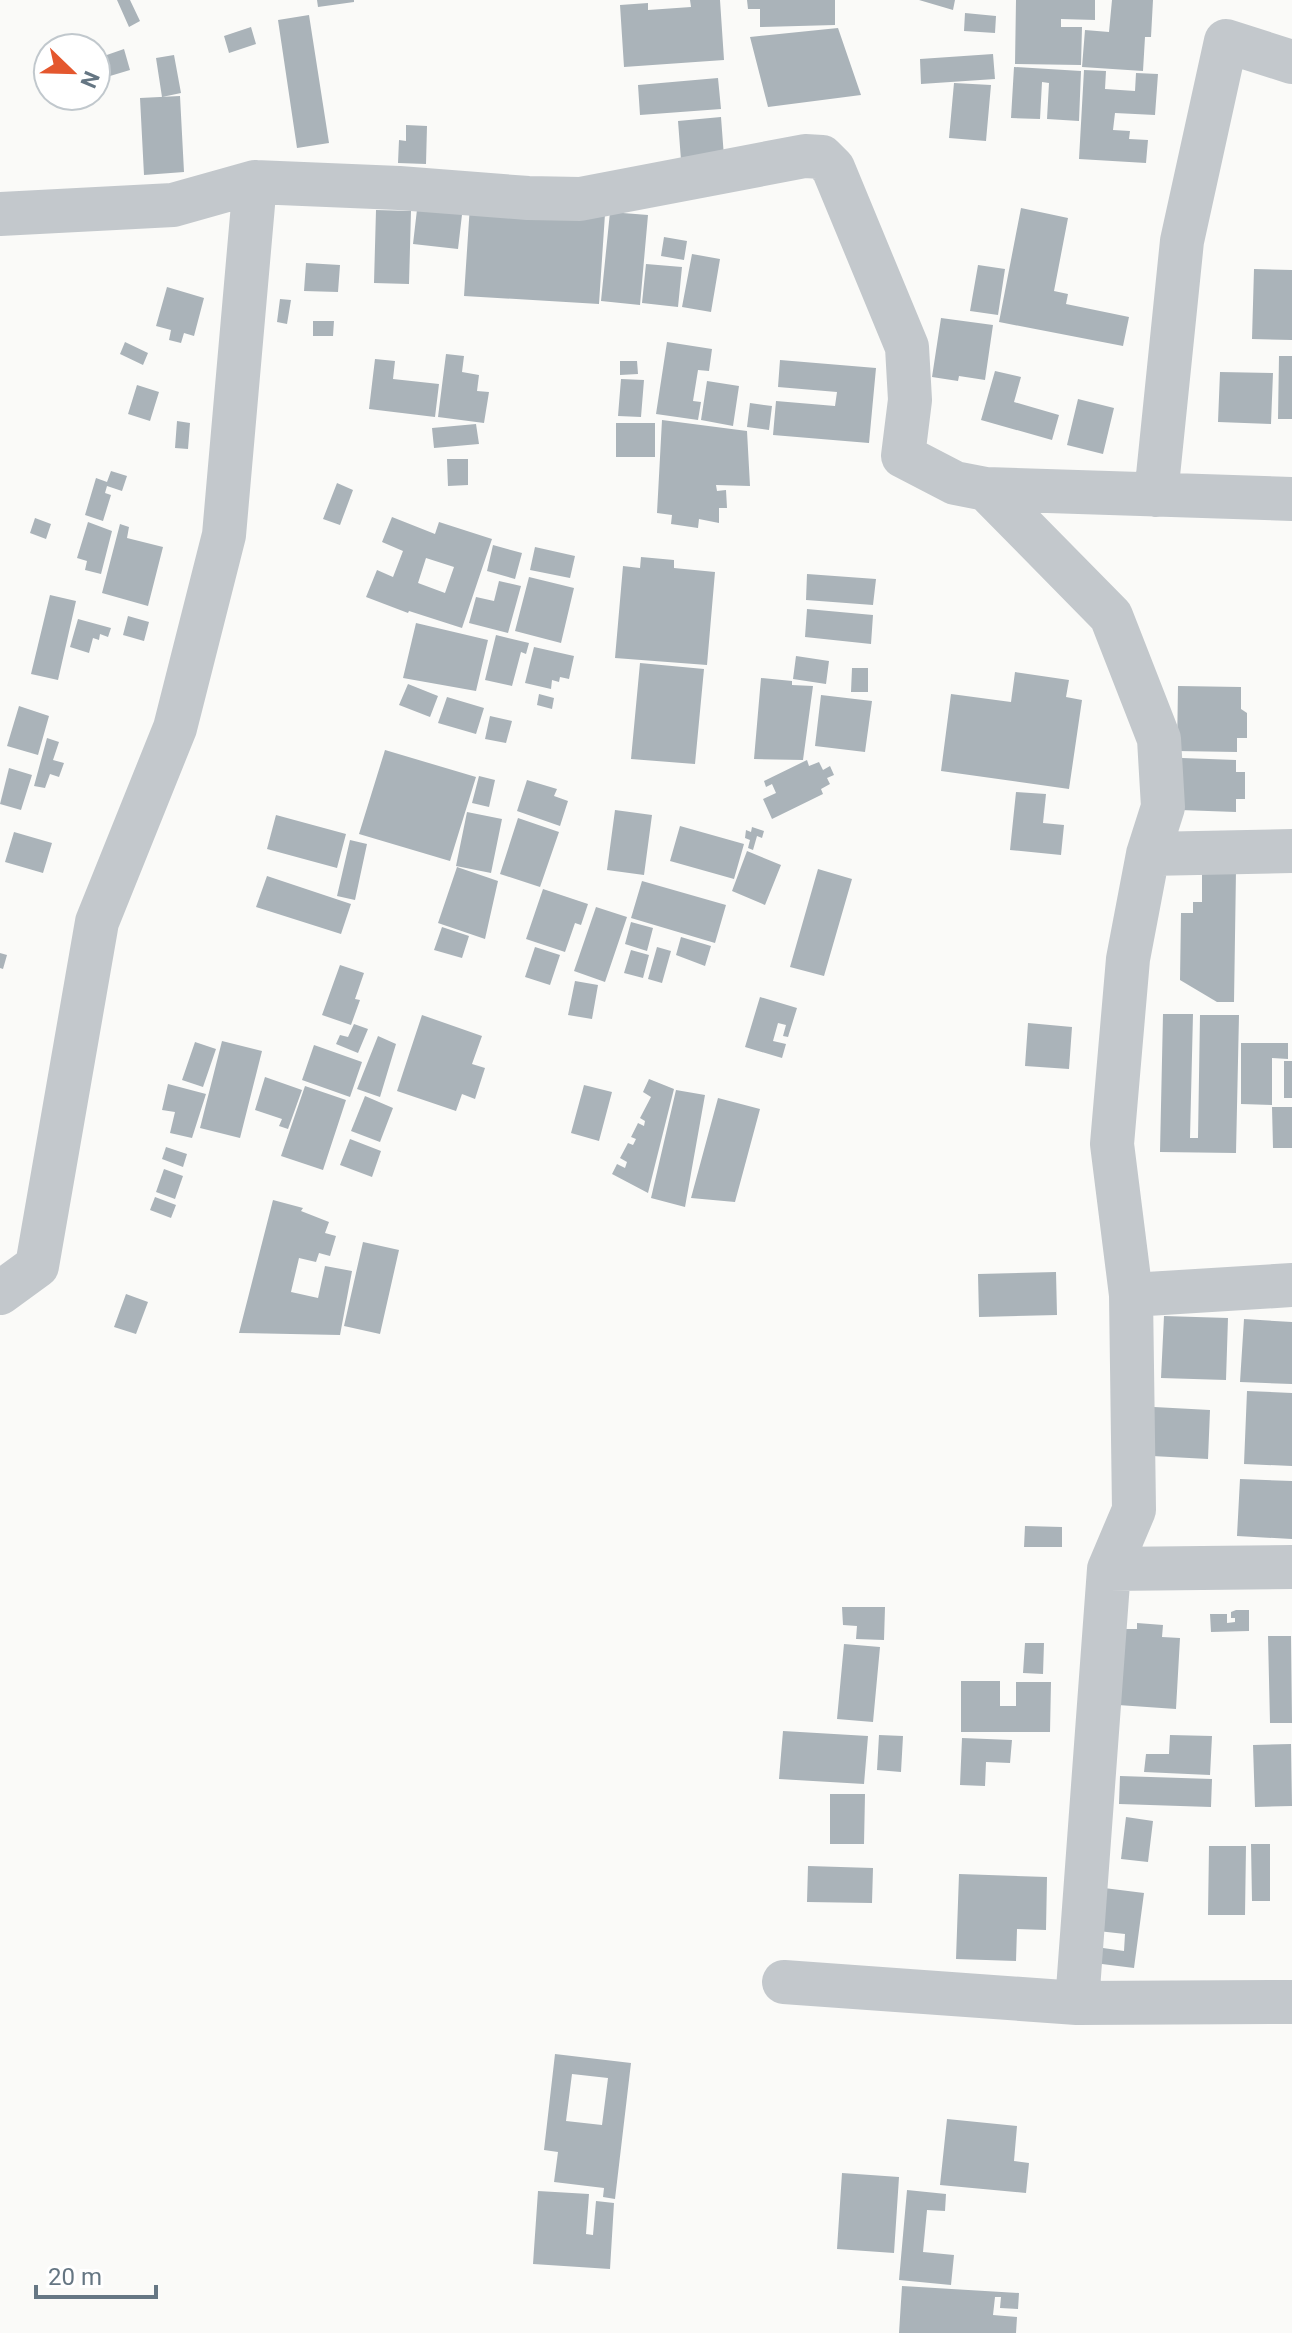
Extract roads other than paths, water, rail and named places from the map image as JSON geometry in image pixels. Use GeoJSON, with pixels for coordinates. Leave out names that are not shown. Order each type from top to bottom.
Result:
{"type":"FeatureCollection","features":[{"type":"Feature","properties":{"kind":"street"},"geometry":{"type":"LineString","coordinates":[[1156,495],[1182,241],[1226,41],[1292,62]]}},
{"type":"Feature","properties":{"kind":"street"},"geometry":{"type":"LineString","coordinates":[[0,214],[173,205],[255,182],[580,199],[805,156],[822,157],[833,168],[907,347],[910,400],[903,456],[955,483],[986,489],[1292,499]]}},
{"type":"Feature","properties":{"kind":"street"},"geometry":{"type":"LineString","coordinates":[[0,1293],[37,1266],[97,922],[175,728],[224,535],[255,182]]}},
{"type":"Feature","properties":{"kind":"street"},"geometry":{"type":"LineString","coordinates":[[986,489],[1111,616],[1159,739],[1163,807],[1148,854],[1128,959],[1112,1144],[1131,1295],[1134,1510],[1109,1569],[1077,2003]]}},
{"type":"Feature","properties":{"kind":"street"},"geometry":{"type":"LineString","coordinates":[[1148,854],[1292,851]]}},
{"type":"Feature","properties":{"kind":"street"},"geometry":{"type":"LineString","coordinates":[[1131,1295],[1292,1285]]}},
{"type":"Feature","properties":{"kind":"street"},"geometry":{"type":"LineString","coordinates":[[1109,1569],[1292,1567]]}},
{"type":"Feature","properties":{"kind":"street"},"geometry":{"type":"LineString","coordinates":[[784,1982],[1077,2003],[1292,2002]]}}]}
